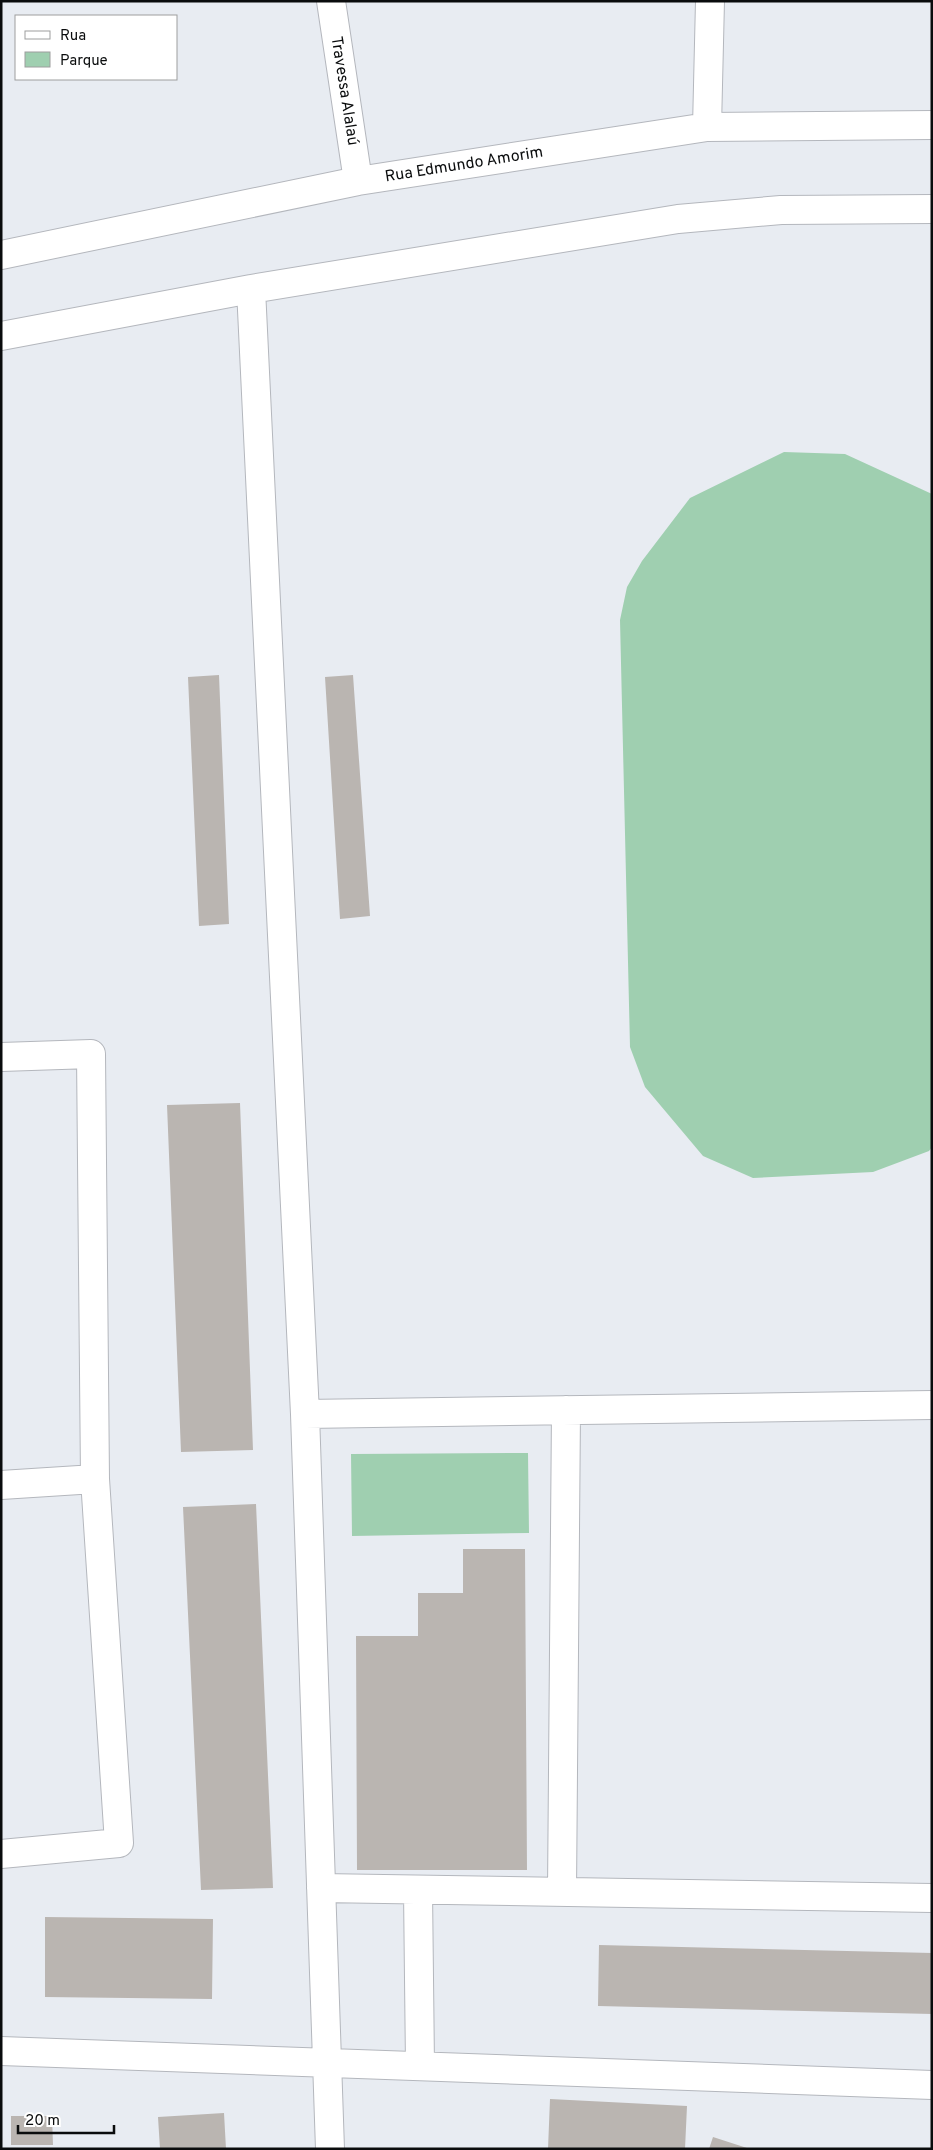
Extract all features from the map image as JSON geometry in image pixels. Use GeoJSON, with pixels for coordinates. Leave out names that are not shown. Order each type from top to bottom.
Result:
{"type":"FeatureCollection","features":[{"type":"Feature","properties":{"kind":"street","name":"Travessa Alalaú"},"geometry":{"type":"LineString","coordinates":[[331,1],[358,181]]}},
{"type":"Feature","properties":{"kind":"street"},"geometry":{"type":"LineString","coordinates":[[707,127],[710,1]]}},
{"type":"Feature","properties":{"kind":"street","name":"Rua Edmundo Amorim"},"geometry":{"type":"LineString","coordinates":[[1,255],[358,181],[707,127],[932,125]]}},
{"type":"Feature","properties":{"kind":"street"},"geometry":{"type":"LineString","coordinates":[[1,336],[252,289],[678,219],[781,210],[932,209]]}},
{"type":"Feature","properties":{"kind":"street"},"geometry":{"type":"LineString","coordinates":[[252,289],[305,1414],[330,2149]]}},
{"type":"Feature","properties":{"kind":"street"},"geometry":{"type":"LineString","coordinates":[[1,1057],[91,1054],[96,1479],[119,1843],[1,1854]]}},
{"type":"Feature","properties":{"kind":"street"},"geometry":{"type":"LineString","coordinates":[[305,1414],[932,1405]]}},
{"type":"Feature","properties":{"kind":"street"},"geometry":{"type":"LineString","coordinates":[[562,1892],[566,1410]]}},
{"type":"Feature","properties":{"kind":"street"},"geometry":{"type":"LineString","coordinates":[[1,1485],[96,1479]]}},
{"type":"Feature","properties":{"kind":"street"},"geometry":{"type":"LineString","coordinates":[[321,1888],[932,1898]]}},
{"type":"Feature","properties":{"kind":"street"},"geometry":{"type":"LineString","coordinates":[[418,1890],[420,2066]]}},
{"type":"Feature","properties":{"kind":"street"},"geometry":{"type":"LineString","coordinates":[[1,2050],[932,2085]]}},
{"type":"Feature","properties":{"kind":"green space"},"geometry":{"type":"Polygon","coordinates":[[[784,452],[845,454],[932,494],[932,1147],[929,1151],[873,1172],[753,1178],[703,1156],[645,1087],[630,1047],[620,620],[627,587],[642,561],[690,498],[784,452]]]}},
{"type":"Feature","properties":{"kind":"green space"},"geometry":{"type":"Polygon","coordinates":[[[528,1453],[529,1533],[352,1536],[351,1454],[528,1453]]]}},
{"type":"Feature","properties":{"kind":"building"},"geometry":{"type":"Polygon","coordinates":[[[219,675],[229,924],[199,926],[188,677],[219,675]]]}},
{"type":"Feature","properties":{"kind":"building"},"geometry":{"type":"Polygon","coordinates":[[[353,675],[370,916],[340,919],[325,677],[353,675]]]}},
{"type":"Feature","properties":{"kind":"building"},"geometry":{"type":"Polygon","coordinates":[[[240,1103],[253,1450],[181,1452],[167,1105],[240,1103]]]}},
{"type":"Feature","properties":{"kind":"building"},"geometry":{"type":"Polygon","coordinates":[[[256,1504],[273,1888],[201,1890],[183,1507],[256,1504]]]}},
{"type":"Feature","properties":{"kind":"building"},"geometry":{"type":"Polygon","coordinates":[[[463,1549],[525,1549],[527,1870],[357,1870],[356,1636],[418,1636],[418,1593],[463,1593],[463,1549]]]}},
{"type":"Feature","properties":{"kind":"building"},"geometry":{"type":"Polygon","coordinates":[[[45,1917],[213,1919],[212,1999],[45,1997],[45,1917]]]}},
{"type":"Feature","properties":{"kind":"building"},"geometry":{"type":"Polygon","coordinates":[[[599,1945],[932,1953],[932,2014],[598,2006],[599,1945]]]}},
{"type":"Feature","properties":{"kind":"building"},"geometry":{"type":"Polygon","coordinates":[[[550,2099],[687,2106],[685,2149],[548,2149],[550,2099]]]}},
{"type":"Feature","properties":{"kind":"building"},"geometry":{"type":"Polygon","coordinates":[[[224,2113],[226,2149],[160,2149],[158,2117],[224,2113]]]}},
{"type":"Feature","properties":{"kind":"building"},"geometry":{"type":"Polygon","coordinates":[[[11,2116],[52,2116],[53,2145],[11,2145],[11,2116]]]}},
{"type":"Feature","properties":{"kind":"building"},"geometry":{"type":"Polygon","coordinates":[[[713,2137],[747,2148],[747,2149],[709,2149],[713,2137]]]}}]}
